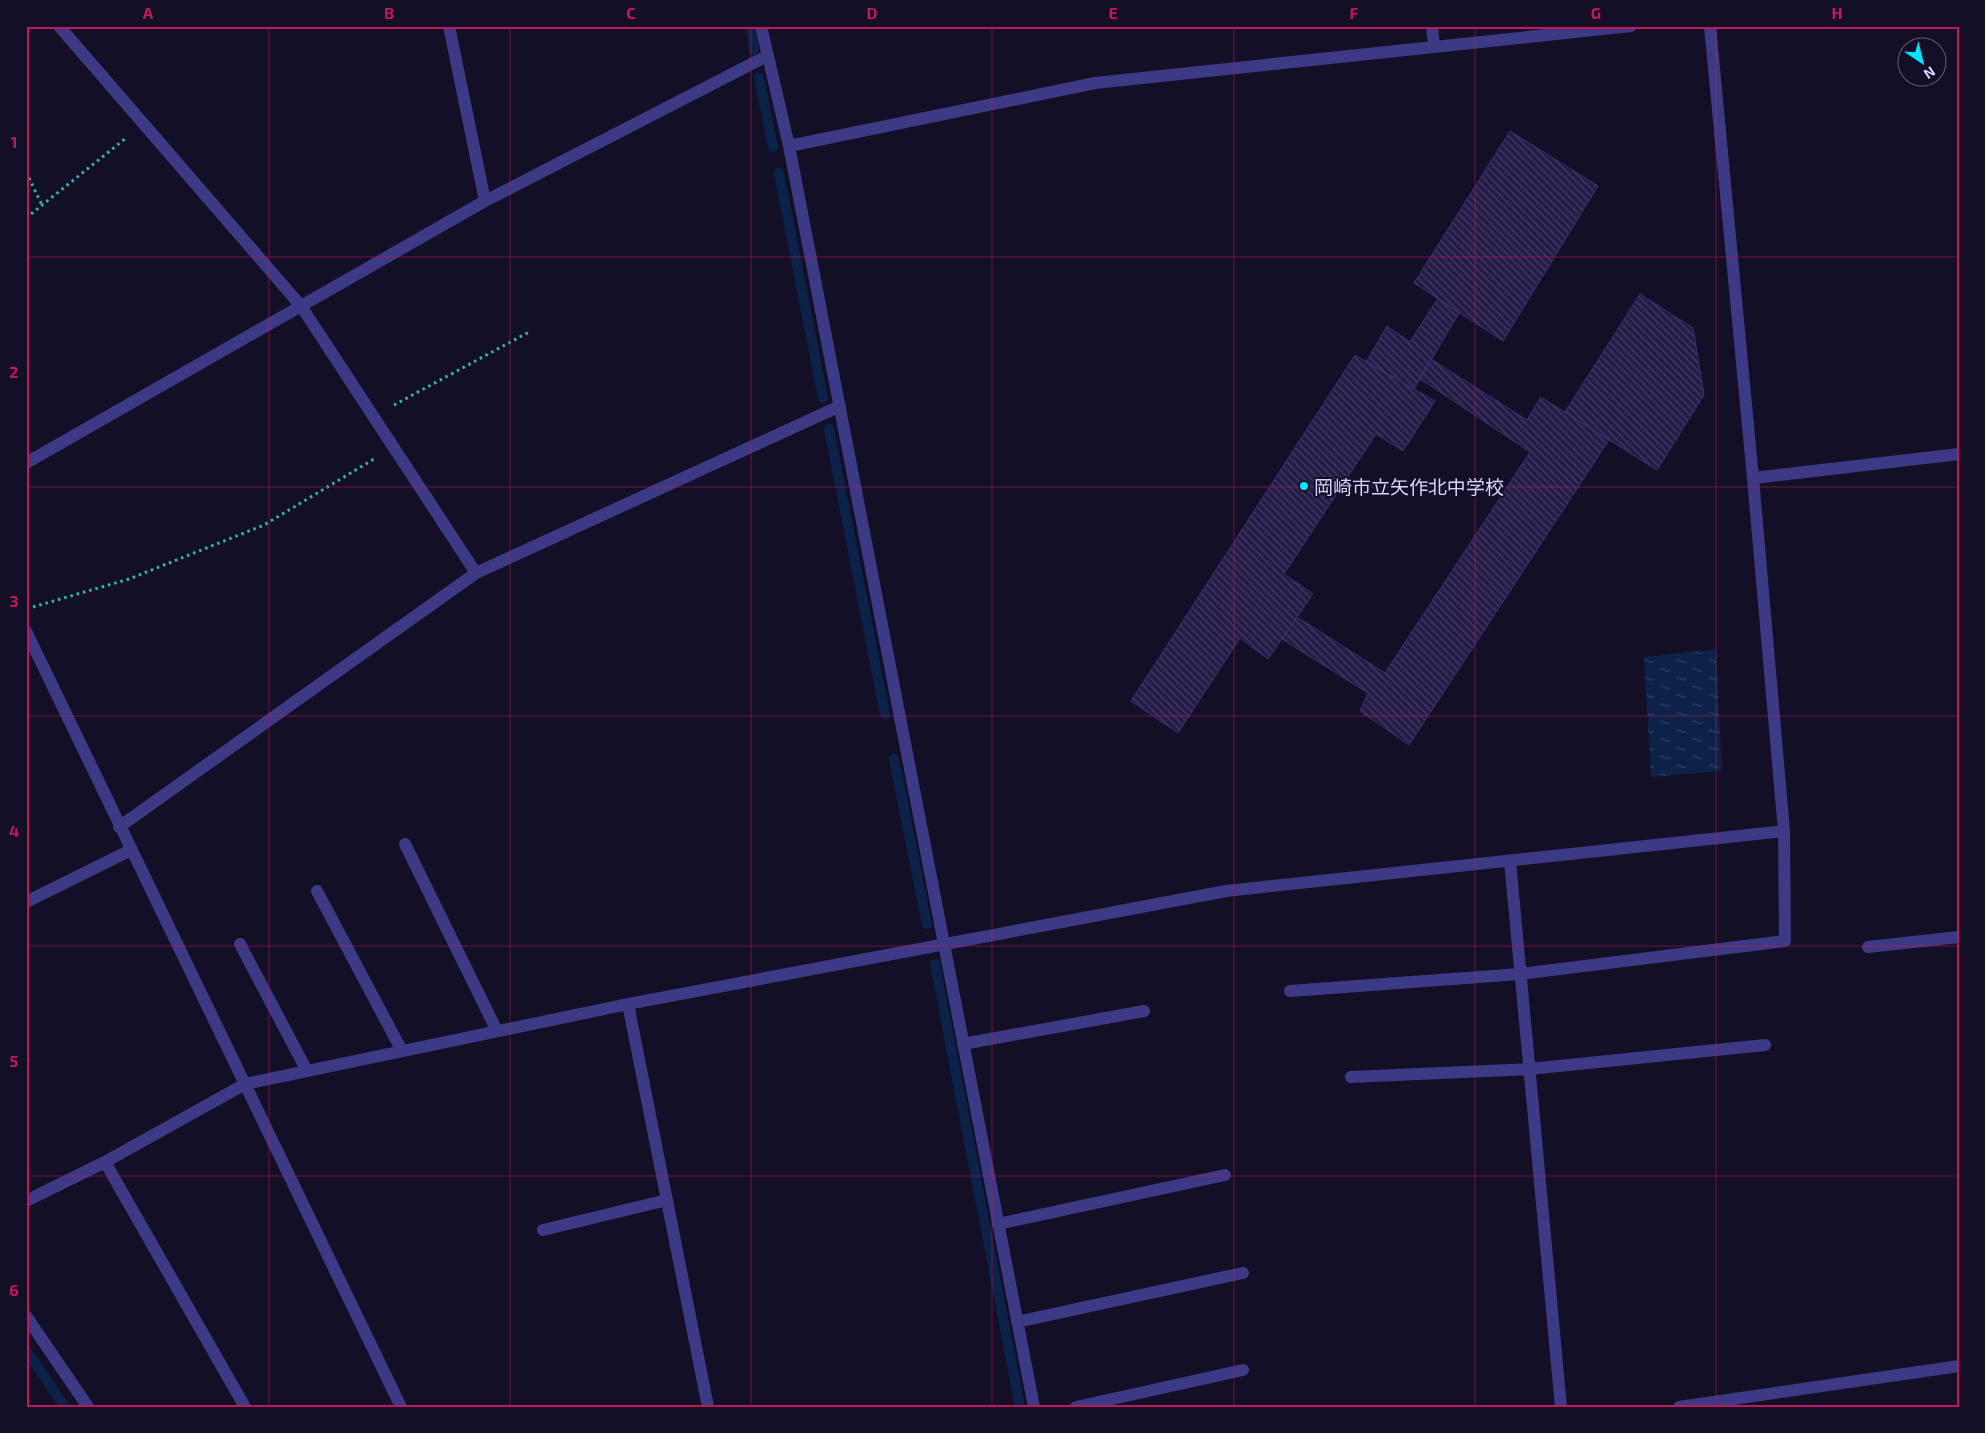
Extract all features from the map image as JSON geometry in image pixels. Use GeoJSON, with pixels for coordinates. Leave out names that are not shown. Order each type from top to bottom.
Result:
{"type":"FeatureCollection","features":[{"type":"Feature","properties":{"kind":"street"},"geometry":{"type":"LineString","coordinates":[[59,26],[301,306],[476,573]]}},
{"type":"Feature","properties":{"kind":"street"},"geometry":{"type":"LineString","coordinates":[[449,26],[486,202]]}},
{"type":"Feature","properties":{"kind":"street"},"geometry":{"type":"LineString","coordinates":[[761,26],[789,146],[1034,1407]]}},
{"type":"Feature","properties":{"kind":"street"},"geometry":{"type":"LineString","coordinates":[[1432,26],[1434,46]]}},
{"type":"Feature","properties":{"kind":"street"},"geometry":{"type":"LineString","coordinates":[[789,146],[1095,84],[1631,26]]}},
{"type":"Feature","properties":{"kind":"street"},"geometry":{"type":"LineString","coordinates":[[1290,990],[1520,974],[1785,941],[1784,831],[1710,26]]}},
{"type":"Feature","properties":{"kind":"street"},"geometry":{"type":"LineString","coordinates":[[26,463],[486,202],[767,56]]}},
{"type":"Feature","properties":{"kind":"street"},"geometry":{"type":"LineString","coordinates":[[120,826],[476,573],[840,406]]}},
{"type":"Feature","properties":{"kind":"street"},"geometry":{"type":"LineString","coordinates":[[1753,478],[1959,454]]}},
{"type":"Feature","properties":{"kind":"street"},"geometry":{"type":"LineString","coordinates":[[26,631],[401,1407]]}},
{"type":"Feature","properties":{"kind":"street"},"geometry":{"type":"LineString","coordinates":[[26,1201],[105,1162],[245,1084],[628,1004],[1226,891],[1784,831]]}},
{"type":"Feature","properties":{"kind":"street"},"geometry":{"type":"LineString","coordinates":[[405,844],[497,1031]]}},
{"type":"Feature","properties":{"kind":"street"},"geometry":{"type":"LineString","coordinates":[[26,902],[131,850]]}},
{"type":"Feature","properties":{"kind":"street"},"geometry":{"type":"LineString","coordinates":[[1510,861],[1561,1407]]}},
{"type":"Feature","properties":{"kind":"street"},"geometry":{"type":"LineString","coordinates":[[317,891],[402,1051]]}},
{"type":"Feature","properties":{"kind":"street"},"geometry":{"type":"LineString","coordinates":[[1868,947],[1959,937]]}},
{"type":"Feature","properties":{"kind":"street"},"geometry":{"type":"LineString","coordinates":[[240,944],[307,1071]]}},
{"type":"Feature","properties":{"kind":"street"},"geometry":{"type":"LineString","coordinates":[[628,1004],[708,1407]]}},
{"type":"Feature","properties":{"kind":"street"},"geometry":{"type":"LineString","coordinates":[[963,1044],[1144,1011]]}},
{"type":"Feature","properties":{"kind":"street"},"geometry":{"type":"LineString","coordinates":[[1351,1077],[1529,1069],[1765,1045]]}},
{"type":"Feature","properties":{"kind":"street"},"geometry":{"type":"LineString","coordinates":[[105,1162],[245,1407]]}},
{"type":"Feature","properties":{"kind":"street"},"geometry":{"type":"LineString","coordinates":[[998,1224],[1225,1175]]}},
{"type":"Feature","properties":{"kind":"street"},"geometry":{"type":"LineString","coordinates":[[543,1230],[667,1200]]}},
{"type":"Feature","properties":{"kind":"street"},"geometry":{"type":"LineString","coordinates":[[1017,1322],[1243,1273]]}},
{"type":"Feature","properties":{"kind":"street"},"geometry":{"type":"LineString","coordinates":[[26,1316],[88,1407]]}},
{"type":"Feature","properties":{"kind":"street"},"geometry":{"type":"LineString","coordinates":[[1679,1407],[1959,1366]]}},
{"type":"Feature","properties":{"kind":"street"},"geometry":{"type":"LineString","coordinates":[[1076,1407],[1243,1370]]}},
{"type":"Feature","properties":{"kind":"path"},"geometry":{"type":"LineString","coordinates":[[26,218],[144,124]]}},
{"type":"Feature","properties":{"kind":"path"},"geometry":{"type":"LineString","coordinates":[[26,172],[42,205]]}},
{"type":"Feature","properties":{"kind":"path"},"geometry":{"type":"LineString","coordinates":[[374,416],[529,332]]}},
{"type":"Feature","properties":{"kind":"path"},"geometry":{"type":"LineString","coordinates":[[26,609],[128,579],[264,525],[394,447]]}},
{"type":"Feature","properties":{"kind":"water"},"geometry":{"type":"Polygon","coordinates":[[[1716,649],[1722,771],[1651,777],[1644,657],[1716,649]]]}},
{"type":"Feature","properties":{"kind":"building"},"geometry":{"type":"Polygon","coordinates":[[[1510,131],[1598,186],[1503,341],[1414,283],[1510,131]]]}},
{"type":"Feature","properties":{"kind":"building"},"geometry":{"type":"Polygon","coordinates":[[[1640,294],[1693,328],[1704,395],[1657,470],[1565,412],[1640,294]]]}},
{"type":"Feature","properties":{"kind":"building"},"geometry":{"type":"Polygon","coordinates":[[[1438,298],[1459,313],[1414,389],[1366,362],[1387,326],[1410,342],[1438,298]]]}},
{"type":"Feature","properties":{"kind":"building"},"geometry":{"type":"Polygon","coordinates":[[[1355,355],[1435,401],[1403,451],[1376,434],[1284,574],[1313,594],[1268,659],[1240,638],[1178,733],[1131,701],[1355,355]]]}},
{"type":"Feature","properties":{"kind":"building"},"geometry":{"type":"Polygon","coordinates":[[[1431,359],[1527,420],[1541,397],[1609,440],[1409,745],[1360,711],[1368,693],[1282,639],[1297,617],[1385,673],[1530,452],[1419,378],[1431,359]]]}},
{"type":"Feature","properties":{"kind":"waterway"},"geometry":{"type":"LineString","coordinates":[[750,26],[754,50]]}},
{"type":"Feature","properties":{"kind":"waterway"},"geometry":{"type":"LineString","coordinates":[[759,78],[773,147]]}},
{"type":"Feature","properties":{"kind":"waterway"},"geometry":{"type":"LineString","coordinates":[[779,173],[823,398]]}},
{"type":"Feature","properties":{"kind":"waterway"},"geometry":{"type":"LineString","coordinates":[[829,429],[885,714]]}},
{"type":"Feature","properties":{"kind":"waterway"},"geometry":{"type":"LineString","coordinates":[[894,759],[927,924]]}},
{"type":"Feature","properties":{"kind":"waterway"},"geometry":{"type":"LineString","coordinates":[[935,964],[1020,1407]]}},
{"type":"Feature","properties":{"kind":"waterway"},"geometry":{"type":"LineString","coordinates":[[26,1350],[65,1407]]}},
{"type":"Feature","properties":{"kind":"place","name":"岡崎市立矢作北中学校"},"geometry":{"type":"Point","coordinates":[1304,486]}}]}
